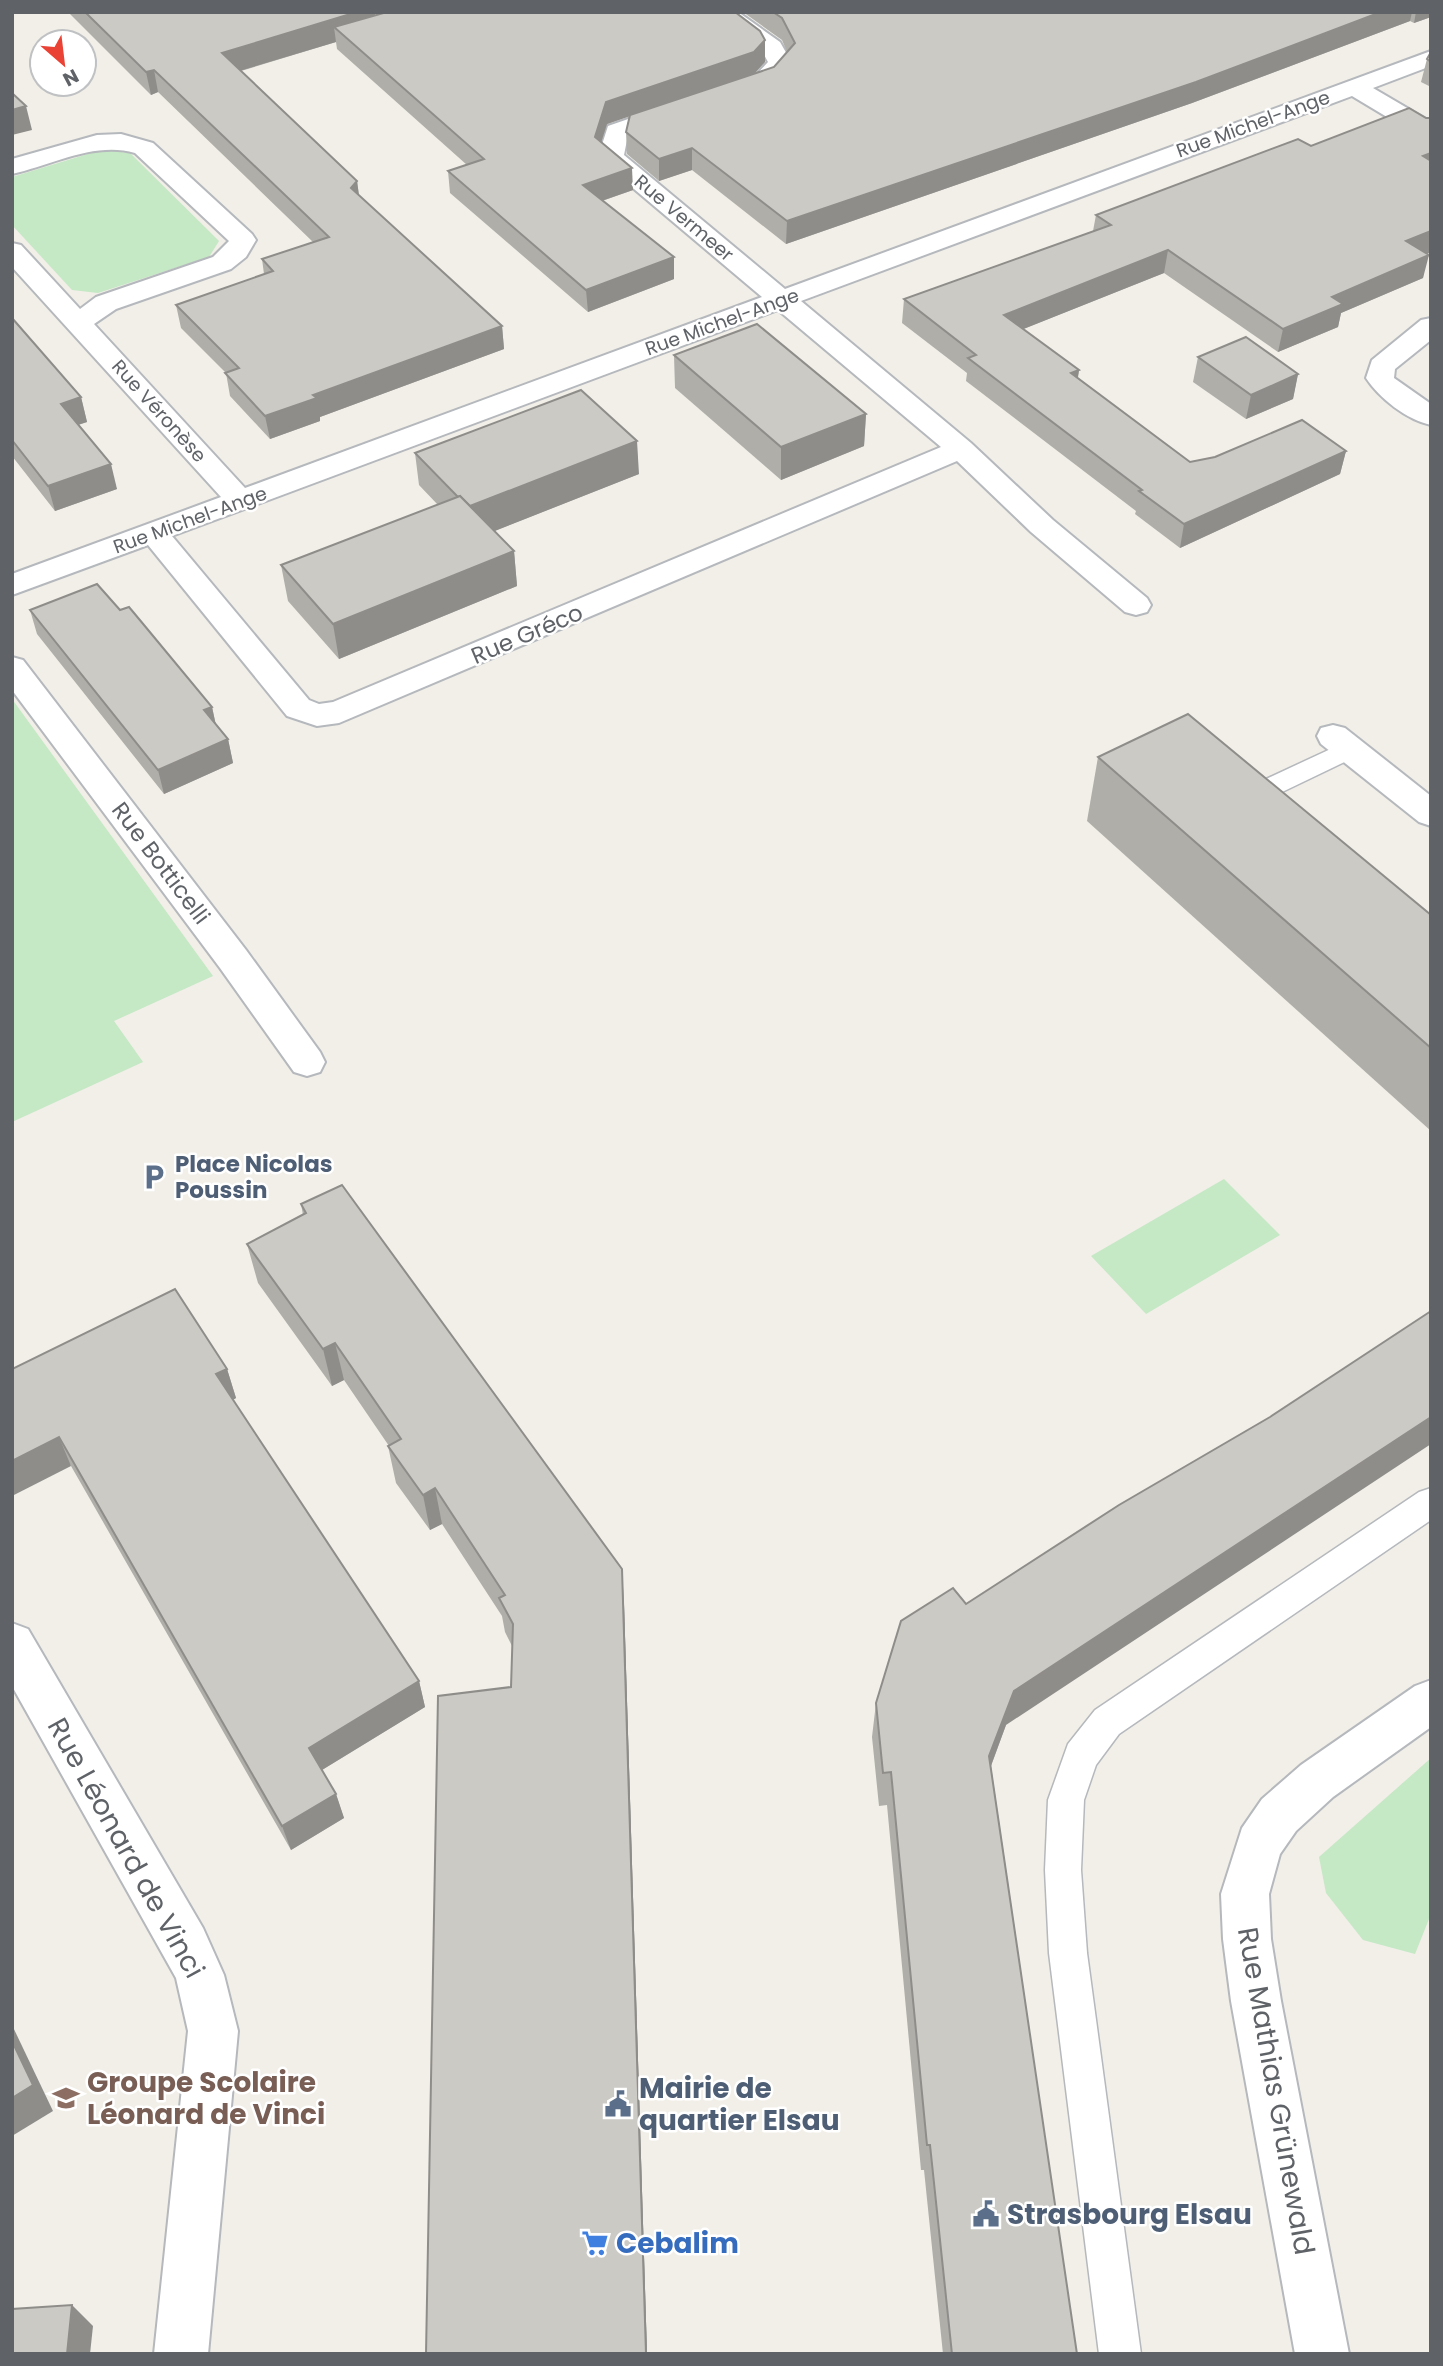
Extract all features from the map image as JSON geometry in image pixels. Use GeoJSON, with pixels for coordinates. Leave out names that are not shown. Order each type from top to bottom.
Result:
{"type":"FeatureCollection","features":[{"type":"Feature","properties":{"kind":"street","name":"Rue Vermeer"},"geometry":{"type":"LineString","coordinates":[[722,12],[772,47],[780,63],[764,81],[617,131],[611,157],[782,300]]}},
{"type":"Feature","properties":{"kind":"street","name":"Rue Michel-Ange"},"geometry":{"type":"LineString","coordinates":[[12,585],[1431,58]]}},
{"type":"Feature","properties":{"kind":"street"},"geometry":{"type":"LineString","coordinates":[[1354,87],[1431,133]]}},
{"type":"Feature","properties":{"kind":"street"},"geometry":{"type":"LineString","coordinates":[[12,167],[97,142],[121,141],[144,148],[243,240],[237,251],[222,263],[106,303],[78,322]]}},
{"type":"Feature","properties":{"kind":"street","name":"Rue Véronèse"},"geometry":{"type":"LineString","coordinates":[[12,251],[240,501]]}},
{"type":"Feature","properties":{"kind":"street"},"geometry":{"type":"LineString","coordinates":[[782,300],[961,449],[1042,526],[1136,605]]}},
{"type":"Feature","properties":{"kind":"street"},"geometry":{"type":"LineString","coordinates":[[1431,326],[1382,366],[1380,377],[1386,386],[1431,417]]}},
{"type":"Feature","properties":{"kind":"street","name":"Rue Gréco"},"geometry":{"type":"LineString","coordinates":[[154,533],[299,708],[317,715],[338,712],[363,702],[891,481],[961,449]]}},
{"type":"Feature","properties":{"kind":"street","name":"Rue Botticelli"},"geometry":{"type":"LineString","coordinates":[[12,667],[233,959],[307,1062]]}},
{"type":"Feature","properties":{"kind":"street"},"geometry":{"type":"LineString","coordinates":[[1341,743],[1431,814]]}},
{"type":"Feature","properties":{"kind":"street","name":"Rue Léonard de Vinci"},"geometry":{"type":"LineString","coordinates":[[12,1643],[186,1945],[200,1975],[213,2031],[181,2354]]}},
{"type":"Feature","properties":{"kind":"street","name":"Rue Mathias Grünewald"},"geometry":{"type":"LineString","coordinates":[[1322,2354],[1256,2001],[1247,1939],[1245,1894],[1259,1844],[1279,1815],[1317,1781],[1431,1701]]}},
{"type":"Feature","properties":{"kind":"lane"},"geometry":{"type":"LineString","coordinates":[[1300,827],[1260,792],[1341,743]]}},
{"type":"Feature","properties":{"kind":"lane"},"geometry":{"type":"LineString","coordinates":[[1120,2354],[1068,1953],[1063,1870],[1066,1800],[1081,1756],[1107,1722],[1428,1508]]}},
{"type":"Feature","properties":{"kind":"green space"},"geometry":{"type":"Polygon","coordinates":[[[101,150],[130,153],[219,241],[209,257],[98,293],[72,290],[12,225],[12,177],[101,150]]]}},
{"type":"Feature","properties":{"kind":"green space"},"geometry":{"type":"Polygon","coordinates":[[[12,699],[213,976],[114,1021],[143,1062],[12,1122],[12,699]]]}},
{"type":"Feature","properties":{"kind":"green space"},"geometry":{"type":"Polygon","coordinates":[[[1224,1179],[1280,1235],[1146,1314],[1091,1256],[1224,1179]]]}},
{"type":"Feature","properties":{"kind":"green space"},"geometry":{"type":"Polygon","coordinates":[[[1431,1758],[1431,1914],[1415,1954],[1363,1940],[1326,1893],[1319,1857],[1431,1758]]]}},
{"type":"Feature","properties":{"kind":"building"},"geometry":{"type":"Polygon","coordinates":[[[85,12],[357,12],[222,53],[357,181],[351,188],[502,326],[313,395],[317,398],[265,416],[225,373],[239,368],[176,305],[273,271],[262,259],[329,237],[154,70],[146,72],[85,12]]]}},
{"type":"Feature","properties":{"kind":"building"},"geometry":{"type":"Polygon","coordinates":[[[387,12],[735,12],[760,31],[765,40],[754,52],[606,102],[595,137],[632,168],[583,185],[674,257],[586,290],[448,171],[484,159],[334,27],[387,12]]]}},
{"type":"Feature","properties":{"kind":"building"},"geometry":{"type":"Polygon","coordinates":[[[773,12],[1381,12],[1196,82],[787,221],[692,148],[659,159],[626,132],[630,115],[774,67],[795,43],[782,18],[773,12]]]}},
{"type":"Feature","properties":{"kind":"building"},"geometry":{"type":"Polygon","coordinates":[[[12,93],[26,106],[12,110],[12,93]]]}},
{"type":"Feature","properties":{"kind":"building"},"geometry":{"type":"Polygon","coordinates":[[[1409,108],[1431,118],[1431,153],[1423,156],[1431,161],[1431,231],[1406,241],[1429,255],[1332,297],[1343,304],[1283,329],[1168,250],[1004,315],[1079,370],[1071,373],[1190,462],[1215,457],[1302,420],[1346,451],[1184,524],[968,358],[976,355],[904,299],[1111,225],[1096,215],[1298,139],[1311,146],[1409,108]]]}},
{"type":"Feature","properties":{"kind":"building"},"geometry":{"type":"Polygon","coordinates":[[[12,318],[81,397],[61,404],[111,464],[48,486],[12,440],[12,318]]]}},
{"type":"Feature","properties":{"kind":"building"},"geometry":{"type":"Polygon","coordinates":[[[757,324],[866,414],[781,447],[674,355],[757,324]]]}},
{"type":"Feature","properties":{"kind":"building"},"geometry":{"type":"Polygon","coordinates":[[[1246,337],[1298,374],[1251,395],[1198,357],[1246,337]]]}},
{"type":"Feature","properties":{"kind":"building"},"geometry":{"type":"Polygon","coordinates":[[[581,390],[637,441],[470,506],[415,453],[581,390]]]}},
{"type":"Feature","properties":{"kind":"building"},"geometry":{"type":"Polygon","coordinates":[[[460,496],[514,551],[333,624],[281,565],[460,496]]]}},
{"type":"Feature","properties":{"kind":"building"},"geometry":{"type":"Polygon","coordinates":[[[97,584],[120,610],[129,607],[212,707],[204,710],[228,739],[158,770],[30,610],[97,584]]]}},
{"type":"Feature","properties":{"kind":"building"},"geometry":{"type":"Polygon","coordinates":[[[1188,714],[1431,915],[1431,1048],[1098,757],[1188,714]]]}},
{"type":"Feature","properties":{"kind":"building"},"geometry":{"type":"Polygon","coordinates":[[[342,1185],[622,1569],[646,2354],[426,2354],[438,1696],[511,1687],[513,1624],[499,1598],[505,1595],[435,1488],[423,1495],[388,1446],[401,1439],[335,1343],[323,1349],[247,1244],[306,1213],[301,1204],[342,1185]]]}},
{"type":"Feature","properties":{"kind":"building"},"geometry":{"type":"Polygon","coordinates":[[[175,1289],[227,1369],[216,1374],[419,1681],[309,1748],[336,1794],[282,1826],[59,1437],[12,1461],[12,1369],[175,1289]]]}},
{"type":"Feature","properties":{"kind":"building"},"geometry":{"type":"Polygon","coordinates":[[[1431,1311],[1431,1417],[1014,1691],[989,1756],[1077,2354],[952,2354],[930,2145],[927,2145],[891,1772],[883,1773],[876,1703],[901,1621],[953,1588],[966,1604],[1119,1505],[1270,1417],[1431,1311]]]}},
{"type":"Feature","properties":{"kind":"building"},"geometry":{"type":"Polygon","coordinates":[[[12,2041],[33,2085],[12,2098],[12,2041]]]}},
{"type":"Feature","properties":{"kind":"building"},"geometry":{"type":"Polygon","coordinates":[[[72,2305],[67,2354],[12,2354],[12,2309],[72,2305]]]}},
{"type":"Feature","properties":{"kind":"place","name":"Place Nicolas Poussin"},"geometry":{"type":"Point","coordinates":[154,1177]}},
{"type":"Feature","properties":{"kind":"place","name":"Groupe Scolaire Léonard de Vinci"},"geometry":{"type":"Point","coordinates":[66,2098]}},
{"type":"Feature","properties":{"kind":"place","name":"Mairie de quartier Elsau"},"geometry":{"type":"Point","coordinates":[618,2104]}},
{"type":"Feature","properties":{"kind":"place","name":"Strasbourg Elsau"},"geometry":{"type":"Point","coordinates":[986,2214]}},
{"type":"Feature","properties":{"kind":"place","name":"Cebalim"},"geometry":{"type":"Point","coordinates":[595,2243]}}]}
